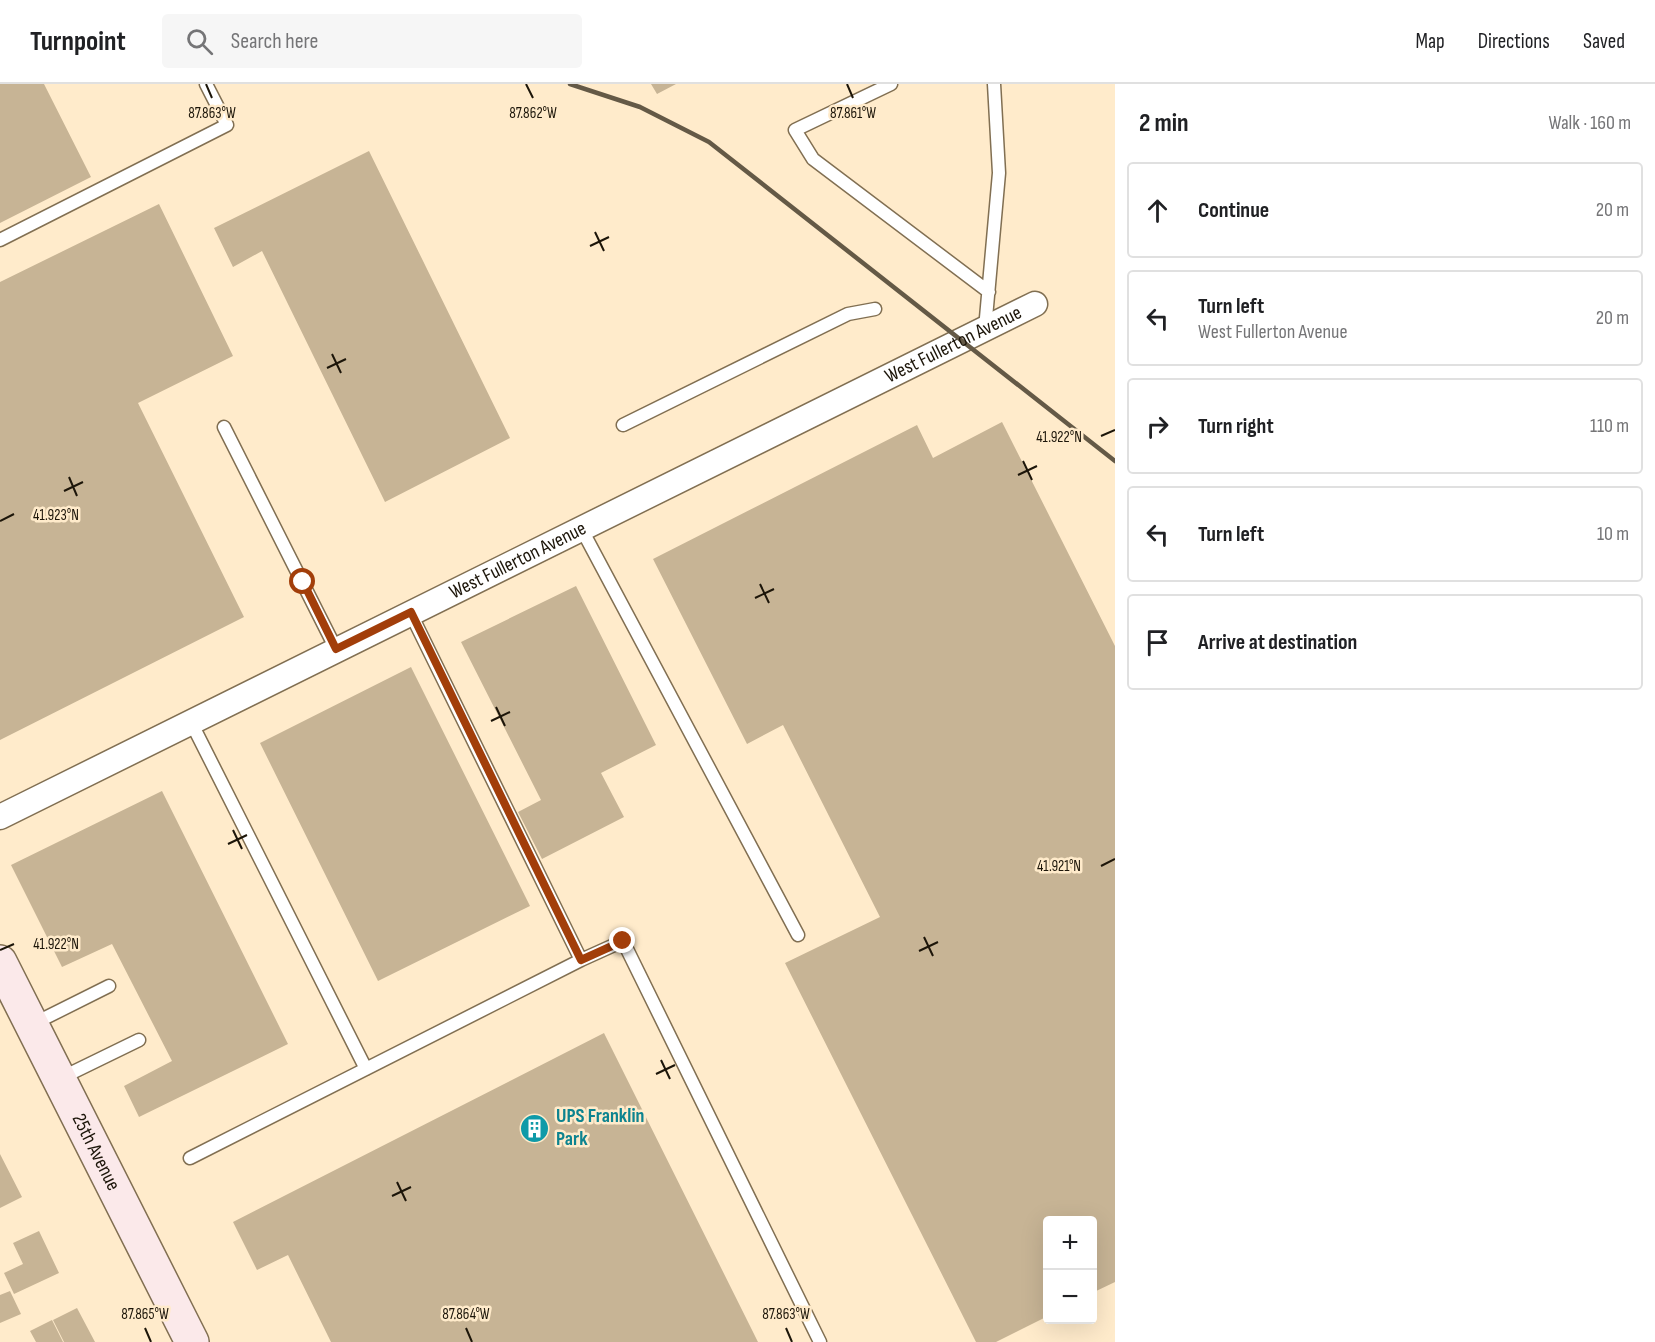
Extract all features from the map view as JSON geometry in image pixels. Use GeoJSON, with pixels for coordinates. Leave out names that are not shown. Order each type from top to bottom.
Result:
{"type":"FeatureCollection","features":[{"type":"Feature","properties":{"kind":"main road","name":"25th Avenue"},"geometry":{"type":"LineString","coordinates":[[0,962],[192,1342]]}},
{"type":"Feature","properties":{"kind":"street","name":"West Fullerton Avenue"},"geometry":{"type":"LineString","coordinates":[[0,817],[1035,304]]}},
{"type":"Feature","properties":{"kind":"lane"},"geometry":{"type":"LineString","coordinates":[[0,240],[227,125],[206,84]]}},
{"type":"Feature","properties":{"kind":"lane"},"geometry":{"type":"LineString","coordinates":[[891,84],[795,130],[813,159],[989,292]]}},
{"type":"Feature","properties":{"kind":"lane"},"geometry":{"type":"LineString","coordinates":[[985,329],[999,173],[994,84]]}},
{"type":"Feature","properties":{"kind":"lane"},"geometry":{"type":"LineString","coordinates":[[623,425],[848,314],[875,309]]}},
{"type":"Feature","properties":{"kind":"lane"},"geometry":{"type":"LineString","coordinates":[[224,426],[336,649]]}},
{"type":"Feature","properties":{"kind":"lane"},"geometry":{"type":"LineString","coordinates":[[581,528],[798,935]]}},
{"type":"Feature","properties":{"kind":"lane"},"geometry":{"type":"LineString","coordinates":[[411,612],[581,960]]}},
{"type":"Feature","properties":{"kind":"lane"},"geometry":{"type":"LineString","coordinates":[[191,722],[366,1069]]}},
{"type":"Feature","properties":{"kind":"lane"},"geometry":{"type":"LineString","coordinates":[[190,1158],[581,960],[623,941],[820,1342]]}},
{"type":"Feature","properties":{"kind":"lane"},"geometry":{"type":"LineString","coordinates":[[32,1025],[109,986]]}},
{"type":"Feature","properties":{"kind":"lane"},"geometry":{"type":"LineString","coordinates":[[59,1079],[139,1040]]}},
{"type":"Feature","properties":{"kind":"building"},"geometry":{"type":"Polygon","coordinates":[[[0,84],[44,84],[91,177],[0,223],[0,84]]]}},
{"type":"Feature","properties":{"kind":"building"},"geometry":{"type":"Polygon","coordinates":[[[651,84],[676,84],[657,94],[651,84]]]}},
{"type":"Feature","properties":{"kind":"building"},"geometry":{"type":"Polygon","coordinates":[[[369,151],[510,438],[385,502],[262,251],[233,267],[214,228],[369,151]]]}},
{"type":"Feature","properties":{"kind":"building"},"geometry":{"type":"Polygon","coordinates":[[[159,204],[233,356],[138,403],[244,617],[0,740],[0,282],[159,204]]]}},
{"type":"Feature","properties":{"kind":"building"},"geometry":{"type":"Polygon","coordinates":[[[1002,422],[1115,646],[1115,1282],[1097,1291],[1097,1216],[1043,1216],[1043,1318],[996,1342],[976,1342],[785,963],[880,917],[783,725],[747,744],[653,559],[917,425],[933,458],[1002,422]]]}},
{"type":"Feature","properties":{"kind":"building"},"geometry":{"type":"Polygon","coordinates":[[[576,586],[656,745],[601,773],[624,817],[542,859],[518,812],[541,800],[461,642],[576,586]]]}},
{"type":"Feature","properties":{"kind":"building"},"geometry":{"type":"Polygon","coordinates":[[[411,667],[530,906],[378,981],[260,743],[411,667]]]}},
{"type":"Feature","properties":{"kind":"building"},"geometry":{"type":"Polygon","coordinates":[[[162,791],[288,1044],[139,1117],[124,1086],[172,1061],[112,944],[62,967],[11,865],[162,791]]]}},
{"type":"Feature","properties":{"kind":"building","name":"UPS Franklin Park"},"geometry":{"type":"Polygon","coordinates":[[[604,1033],[758,1342],[331,1342],[288,1255],[257,1270],[233,1222],[604,1033]]]}},
{"type":"Feature","properties":{"kind":"building"},"geometry":{"type":"Polygon","coordinates":[[[0,1154],[22,1197],[0,1208],[0,1154]]]}},
{"type":"Feature","properties":{"kind":"building"},"geometry":{"type":"Polygon","coordinates":[[[39,1231],[59,1273],[14,1294],[4,1273],[23,1264],[13,1243],[39,1231]]]}},
{"type":"Feature","properties":{"kind":"building"},"geometry":{"type":"Polygon","coordinates":[[[10,1291],[21,1314],[0,1323],[0,1295],[10,1291]]]}},
{"type":"Feature","properties":{"kind":"building"},"geometry":{"type":"Polygon","coordinates":[[[77,1308],[95,1342],[64,1342],[53,1320],[77,1308]]]}},
{"type":"Feature","properties":{"kind":"building"},"geometry":{"type":"Polygon","coordinates":[[[52,1320],[63,1342],[36,1342],[30,1331],[52,1320]]]}},
{"type":"Feature","properties":{"kind":"railway"},"geometry":{"type":"LineString","coordinates":[[570,84],[640,107],[709,142],[1115,461]]}},
{"type":"Feature","properties":{"kind":"place","name":"UPS Franklin Park"},"geometry":{"type":"Point","coordinates":[535,1128]}},
{"type":"Feature","properties":{"kind":"route"},"geometry":{"type":"LineString","coordinates":[[303,582],[336,649],[411,612],[581,960],[623,941]]}}]}
